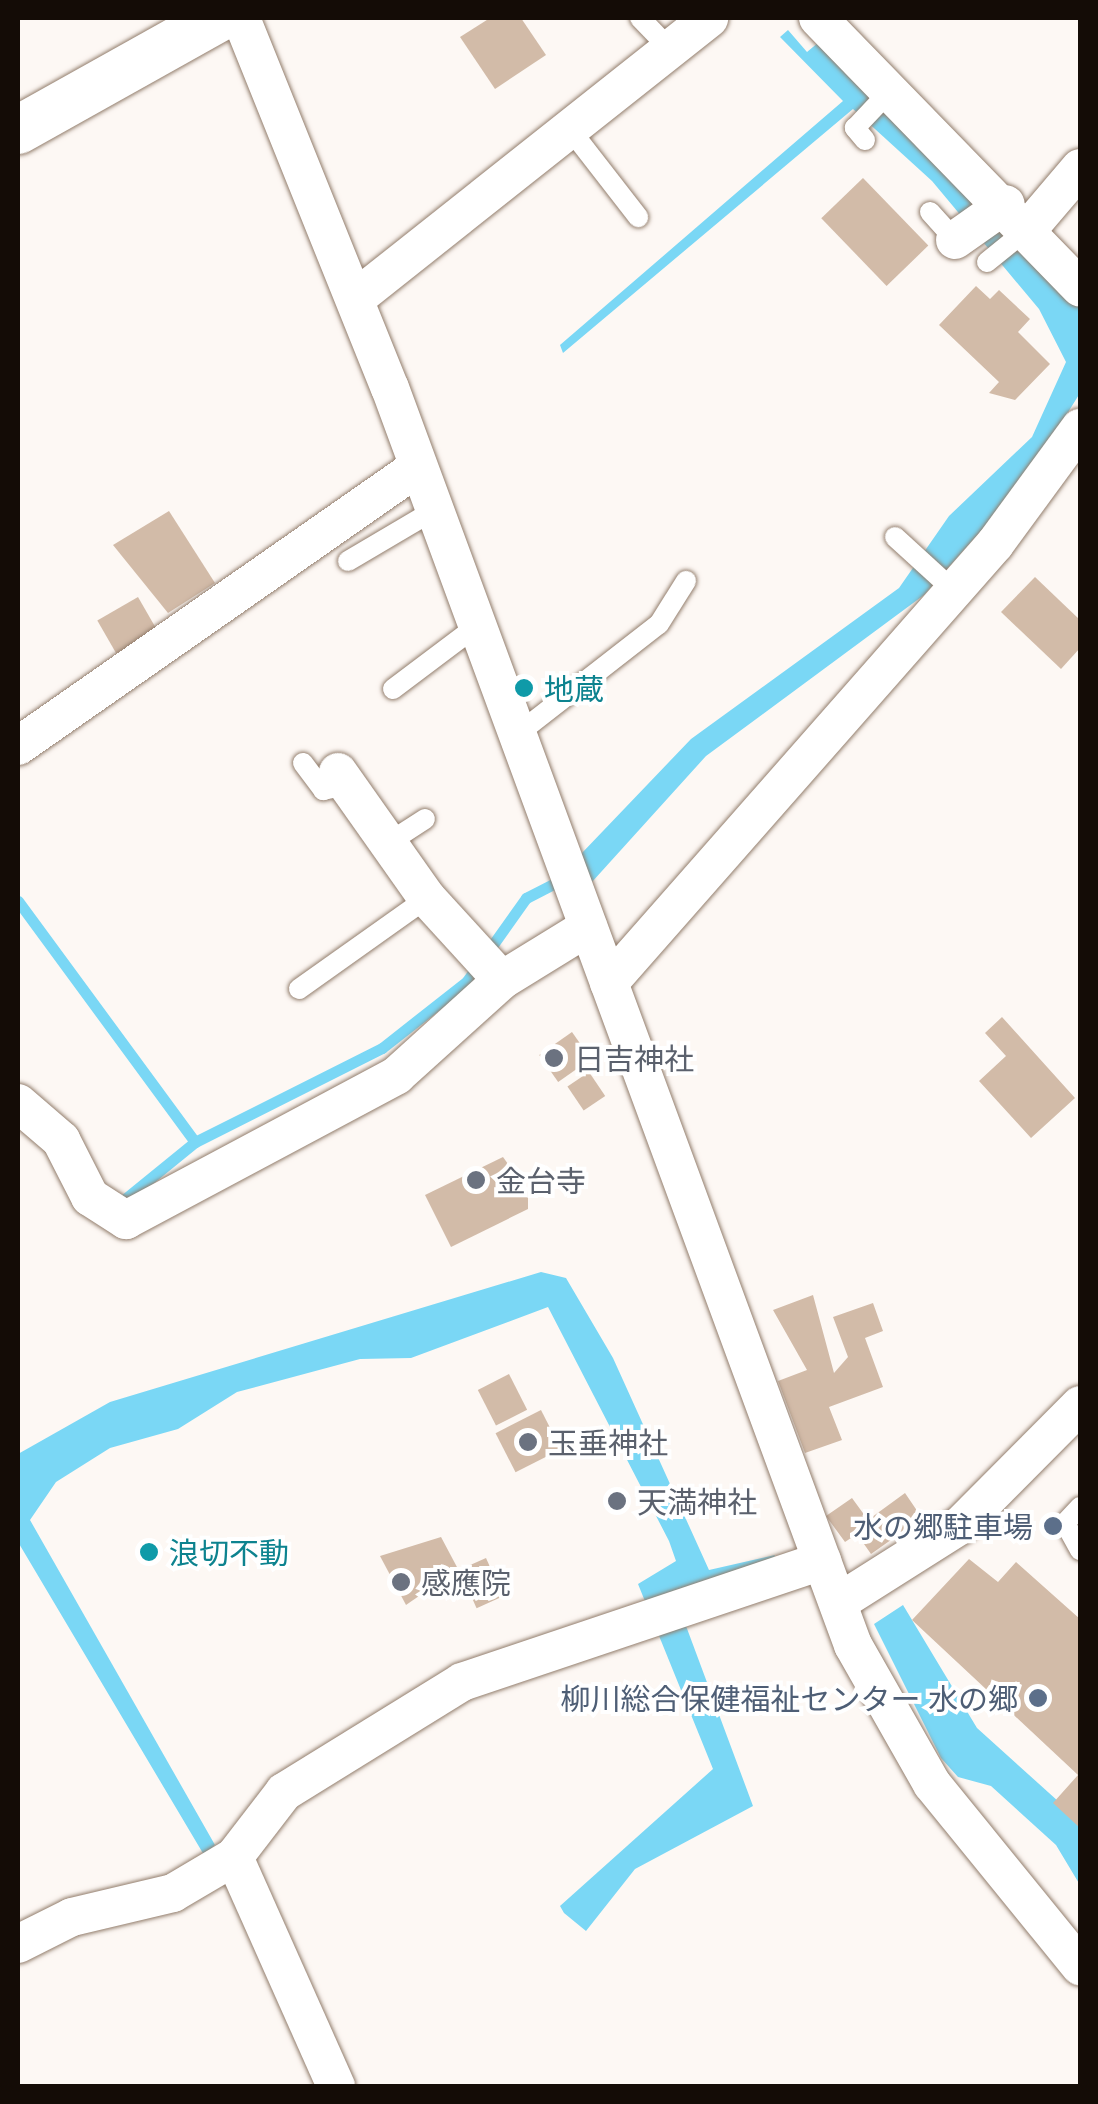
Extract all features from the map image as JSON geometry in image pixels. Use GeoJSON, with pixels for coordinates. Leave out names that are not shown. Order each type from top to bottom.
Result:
{"type":"FeatureCollection","features":[{"type":"Feature","properties":{"kind":"street"},"geometry":{"type":"LineString","coordinates":[[18,130],[218,18]]}},
{"type":"Feature","properties":{"kind":"street"},"geometry":{"type":"LineString","coordinates":[[241,18],[355,299],[860,1660],[932,1784],[1080,1966]]}},
{"type":"Feature","properties":{"kind":"street"},"geometry":{"type":"LineString","coordinates":[[355,299],[709,18]]}},
{"type":"Feature","properties":{"kind":"street"},"geometry":{"type":"LineString","coordinates":[[833,23],[872,115],[995,231],[1080,286]]}},
{"type":"Feature","properties":{"kind":"street"},"geometry":{"type":"LineString","coordinates":[[995,231],[1080,168]]}},
{"type":"Feature","properties":{"kind":"street"},"geometry":{"type":"LineString","coordinates":[[610,984],[1080,428]]}},
{"type":"Feature","properties":{"kind":"street"},"geometry":{"type":"LineString","coordinates":[[18,746],[418,468]]}},
{"type":"Feature","properties":{"kind":"street"},"geometry":{"type":"LineString","coordinates":[[329,774],[427,898],[490,968]]}},
{"type":"Feature","properties":{"kind":"street"},"geometry":{"type":"LineString","coordinates":[[18,1104],[60,1140],[90,1197],[126,1220],[397,1075],[490,968],[581,910]]}},
{"type":"Feature","properties":{"kind":"street"},"geometry":{"type":"LineString","coordinates":[[839,1602],[960,1525],[1075,1422]]}},
{"type":"Feature","properties":{"kind":"street"},"geometry":{"type":"LineString","coordinates":[[18,1944],[72,1917],[172,1893],[234,1856],[284,1792],[462,1682],[822,1561]]}},
{"type":"Feature","properties":{"kind":"street"},"geometry":{"type":"LineString","coordinates":[[234,1856],[336,2086]]}},
{"type":"Feature","properties":{"kind":"lane"},"geometry":{"type":"LineString","coordinates":[[640,18],[669,48]]}},
{"type":"Feature","properties":{"kind":"lane"},"geometry":{"type":"LineString","coordinates":[[570,128],[638,217]]}},
{"type":"Feature","properties":{"kind":"lane"},"geometry":{"type":"LineString","coordinates":[[930,212],[995,231]]}},
{"type":"Feature","properties":{"kind":"lane"},"geometry":{"type":"LineString","coordinates":[[348,561],[434,510]]}},
{"type":"Feature","properties":{"kind":"lane"},"geometry":{"type":"LineString","coordinates":[[901,542],[949,586]]}},
{"type":"Feature","properties":{"kind":"lane"},"geometry":{"type":"LineString","coordinates":[[515,736],[660,624],[686,581]]}},
{"type":"Feature","properties":{"kind":"lane"},"geometry":{"type":"LineString","coordinates":[[393,689],[474,628]]}},
{"type":"Feature","properties":{"kind":"lane"},"geometry":{"type":"LineString","coordinates":[[388,844],[424,818]]}},
{"type":"Feature","properties":{"kind":"lane"},"geometry":{"type":"LineString","coordinates":[[298,989],[427,898]]}},
{"type":"Feature","properties":{"kind":"lane"},"geometry":{"type":"LineString","coordinates":[[1080,1507],[1065,1522],[1080,1550]]}},
{"type":"Feature","properties":{"kind":"water"},"geometry":{"type":"Polygon","coordinates":[[[788,30],[807,52],[819,42],[1063,283],[1080,309],[1080,393],[1026,480],[924,595],[706,756],[592,882],[581,854],[691,739],[899,588],[949,516],[1032,437],[1066,362],[1039,309],[932,181],[853,109],[563,353],[560,345],[843,101],[780,37],[788,30]]]}},
{"type":"Feature","properties":{"kind":"water"},"geometry":{"type":"Polygon","coordinates":[[[541,1272],[566,1278],[613,1358],[709,1570],[775,1555],[769,1571],[676,1599],[753,1806],[635,1869],[586,1931],[560,1906],[713,1769],[638,1584],[676,1561],[669,1541],[548,1307],[411,1358],[360,1359],[237,1392],[178,1429],[110,1448],[56,1482],[30,1520],[215,1845],[204,1855],[18,1542],[18,1454],[110,1402],[541,1272]]]}},
{"type":"Feature","properties":{"kind":"water"},"geometry":{"type":"Polygon","coordinates":[[[903,1605],[977,1728],[1069,1811],[1080,1829],[1080,1885],[1056,1845],[991,1786],[958,1777],[941,1758],[874,1624],[903,1605]]]}},
{"type":"Feature","properties":{"kind":"building"},"geometry":{"type":"Polygon","coordinates":[[[490,18],[521,18],[546,55],[495,89],[460,37],[490,18]]]}},
{"type":"Feature","properties":{"kind":"building"},"geometry":{"type":"Polygon","coordinates":[[[863,178],[928,246],[887,286],[821,218],[863,178]]]}},
{"type":"Feature","properties":{"kind":"building"},"geometry":{"type":"Polygon","coordinates":[[[976,286],[990,299],[999,290],[1030,319],[1018,332],[1050,364],[1015,400],[989,393],[999,382],[939,325],[976,286]]]}},
{"type":"Feature","properties":{"kind":"building"},"geometry":{"type":"Polygon","coordinates":[[[169,511],[215,583],[168,613],[113,545],[169,511]]]}},
{"type":"Feature","properties":{"kind":"building"},"geometry":{"type":"Polygon","coordinates":[[[1035,577],[1080,620],[1080,648],[1061,669],[1001,612],[1035,577]]]}},
{"type":"Feature","properties":{"kind":"building"},"geometry":{"type":"Polygon","coordinates":[[[138,597],[157,630],[116,653],[97,620],[138,597]]]}},
{"type":"Feature","properties":{"kind":"building"},"geometry":{"type":"Polygon","coordinates":[[[1002,1017],[1075,1098],[1031,1138],[979,1081],[1006,1056],[985,1033],[1002,1017]]]}},
{"type":"Feature","properties":{"kind":"building"},"geometry":{"type":"Polygon","coordinates":[[[572,1032],[591,1059],[558,1082],[539,1055],[572,1032]]]}},
{"type":"Feature","properties":{"kind":"building"},"geometry":{"type":"Polygon","coordinates":[[[589,1072],[605,1096],[584,1111],[567,1087],[589,1072]]]}},
{"type":"Feature","properties":{"kind":"building"},"geometry":{"type":"Polygon","coordinates":[[[503,1157],[528,1192],[528,1209],[451,1247],[425,1195],[503,1157]]]}},
{"type":"Feature","properties":{"kind":"building"},"geometry":{"type":"Polygon","coordinates":[[[813,1295],[834,1373],[848,1357],[833,1317],[873,1303],[883,1331],[865,1338],[883,1387],[829,1407],[842,1440],[805,1453],[778,1381],[807,1370],[773,1310],[813,1295]]]}},
{"type":"Feature","properties":{"kind":"building"},"geometry":{"type":"Polygon","coordinates":[[[509,1374],[527,1410],[496,1426],[478,1390],[509,1374]]]}},
{"type":"Feature","properties":{"kind":"building"},"geometry":{"type":"Polygon","coordinates":[[[541,1410],[561,1449],[516,1472],[496,1433],[541,1410]]]}},
{"type":"Feature","properties":{"kind":"building"},"geometry":{"type":"Polygon","coordinates":[[[621,1490],[628,1505],[615,1512],[607,1496],[621,1490]]]}},
{"type":"Feature","properties":{"kind":"building"},"geometry":{"type":"Polygon","coordinates":[[[905,1493],[922,1518],[871,1554],[857,1534],[845,1542],[826,1516],[852,1498],[868,1520],[905,1493]]]}},
{"type":"Feature","properties":{"kind":"building"},"geometry":{"type":"Polygon","coordinates":[[[441,1537],[458,1569],[406,1605],[380,1556],[441,1537]]]}},
{"type":"Feature","properties":{"kind":"building"},"geometry":{"type":"Polygon","coordinates":[[[486,1558],[503,1596],[477,1608],[460,1570],[486,1558]]]}},
{"type":"Feature","properties":{"kind":"building","name":"柳川総合保健福祉センター 水の郷"},"geometry":{"type":"Polygon","coordinates":[[[969,1559],[998,1582],[1016,1562],[1080,1619],[1080,1828],[1053,1803],[1078,1775],[912,1620],[969,1559]]]}},
{"type":"Feature","properties":{"kind":"waterway"},"geometry":{"type":"LineString","coordinates":[[120,1203],[195,1142],[382,1048],[467,981],[526,898],[565,878]]}},
{"type":"Feature","properties":{"kind":"waterway"},"geometry":{"type":"LineString","coordinates":[[18,901],[195,1142]]}},
{"type":"Feature","properties":{"kind":"place","name":"地蔵"},"geometry":{"type":"Point","coordinates":[524,688]}},
{"type":"Feature","properties":{"kind":"place","name":"日吉神社"},"geometry":{"type":"Point","coordinates":[554,1058]}},
{"type":"Feature","properties":{"kind":"place","name":"金台寺"},"geometry":{"type":"Point","coordinates":[476,1180]}},
{"type":"Feature","properties":{"kind":"place","name":"玉垂神社"},"geometry":{"type":"Point","coordinates":[528,1442]}},
{"type":"Feature","properties":{"kind":"place","name":"天満神社"},"geometry":{"type":"Point","coordinates":[617,1501]}},
{"type":"Feature","properties":{"kind":"place","name":"水の郷駐車場"},"geometry":{"type":"Point","coordinates":[1053,1526]}},
{"type":"Feature","properties":{"kind":"place","name":"浪切不動"},"geometry":{"type":"Point","coordinates":[149,1552]}},
{"type":"Feature","properties":{"kind":"place","name":"感應院"},"geometry":{"type":"Point","coordinates":[401,1582]}},
{"type":"Feature","properties":{"kind":"place","name":"柳川総合保健福祉センター 水の郷"},"geometry":{"type":"Point","coordinates":[1038,1698]}}]}
